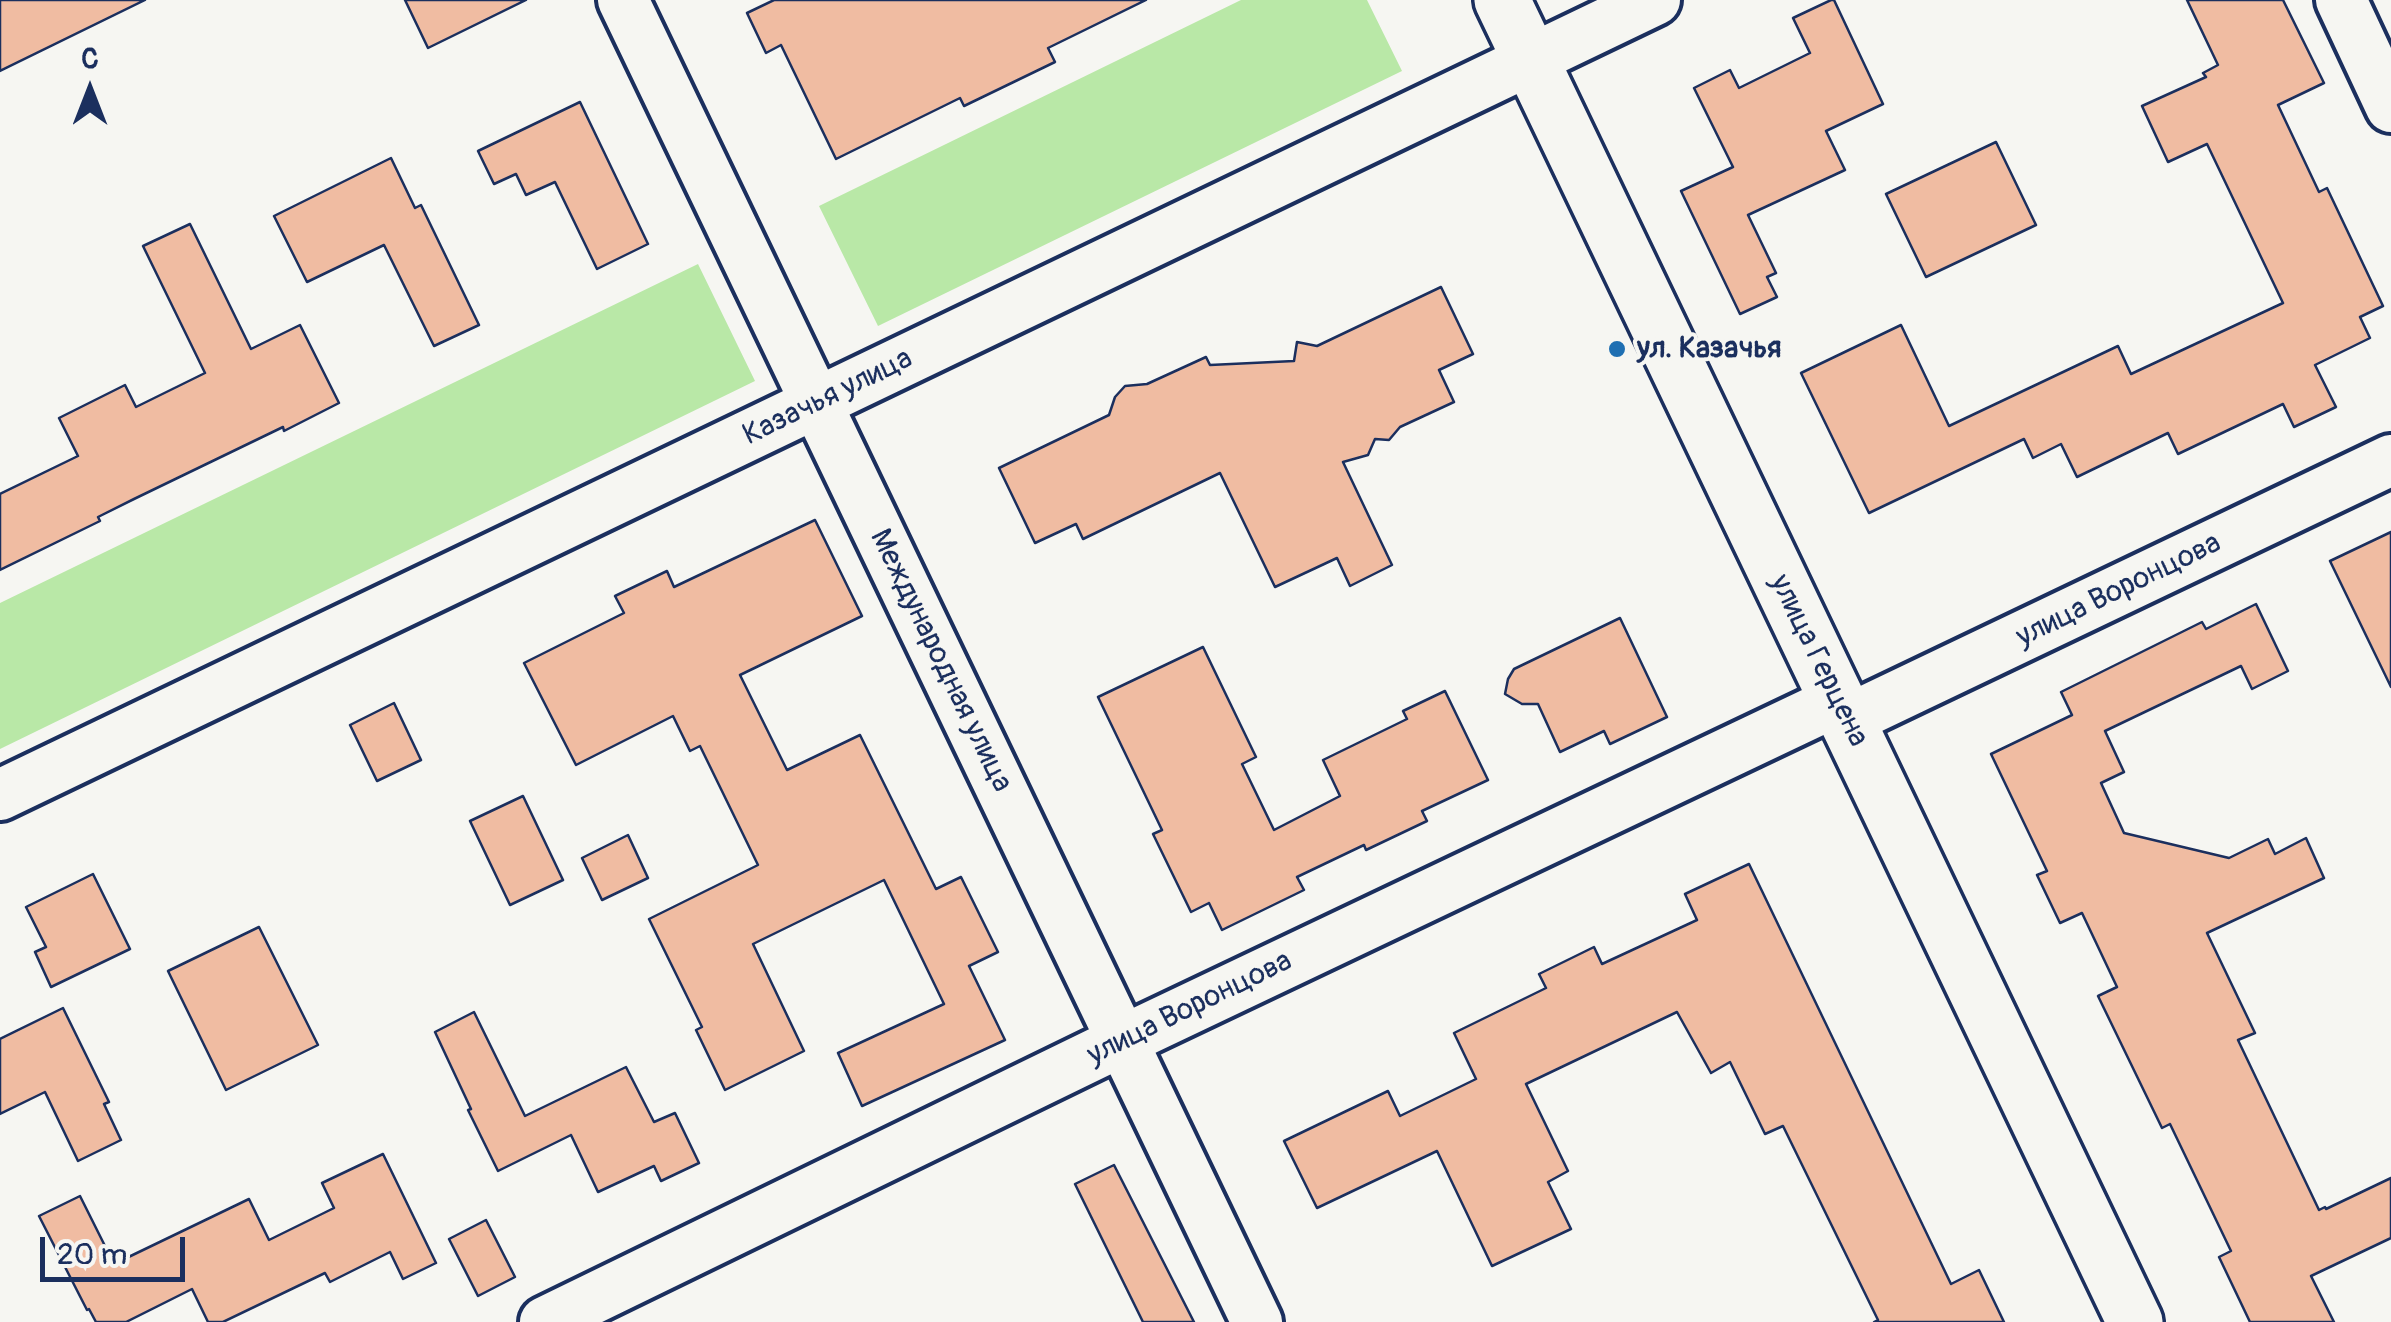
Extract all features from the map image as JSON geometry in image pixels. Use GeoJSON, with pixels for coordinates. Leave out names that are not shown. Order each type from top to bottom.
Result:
{"type":"FeatureCollection","features":[{"type":"Feature","properties":{"kind":"street","name":"Международная улица"},"geometry":{"type":"LineString","coordinates":[[622,0],[1257,1322]]}},
{"type":"Feature","properties":{"kind":"street","name":"улица Герцена"},"geometry":{"type":"LineString","coordinates":[[1502,0],[2135,1322]]}},
{"type":"Feature","properties":{"kind":"street","name":"Казачья улица"},"geometry":{"type":"LineString","coordinates":[[0,795],[1654,0]]}},
{"type":"Feature","properties":{"kind":"street"},"geometry":{"type":"LineString","coordinates":[[2340,0],[2391,107]]}},
{"type":"Feature","properties":{"kind":"street","name":"улица Воронцова"},"geometry":{"type":"LineString","coordinates":[[545,1322],[1122,1040],[2391,460]]}},
{"type":"Feature","properties":{"kind":"green space"},"geometry":{"type":"Polygon","coordinates":[[[1241,0],[1367,0],[1402,71],[878,326],[819,206],[1241,0]]]}},
{"type":"Feature","properties":{"kind":"green space"},"geometry":{"type":"Polygon","coordinates":[[[698,264],[755,381],[0,749],[0,603],[698,264]]]}},
{"type":"Feature","properties":{"kind":"building"},"geometry":{"type":"Polygon","coordinates":[[[0,0],[145,0],[0,71],[0,0]]]}},
{"type":"Feature","properties":{"kind":"building"},"geometry":{"type":"Polygon","coordinates":[[[405,0],[526,0],[428,48],[405,0]]]}},
{"type":"Feature","properties":{"kind":"building"},"geometry":{"type":"Polygon","coordinates":[[[774,0],[1146,0],[1048,48],[1055,62],[964,106],[960,98],[836,159],[781,45],[766,53],[747,13],[774,0]]]}},
{"type":"Feature","properties":{"kind":"building"},"geometry":{"type":"Polygon","coordinates":[[[1831,0],[1883,104],[1826,131],[1845,170],[1748,215],[1776,273],[1767,277],[1777,297],[1740,314],[1681,191],[1733,167],[1694,88],[1730,70],[1739,88],[1810,53],[1793,18],[1831,0]]]}},
{"type":"Feature","properties":{"kind":"building"},"geometry":{"type":"Polygon","coordinates":[[[2187,0],[2283,0],[2324,83],[2278,105],[2319,192],[2327,188],[2383,306],[2360,317],[2370,338],[2315,365],[2336,407],[2294,427],[2283,404],[2178,454],[2168,433],[2077,477],[2061,444],[2033,458],[2024,439],[1869,513],[1801,373],[1901,325],[1949,426],[2118,346],[2131,374],[2283,303],[2207,144],[2168,162],[2142,106],[2206,77],[2203,73],[2218,65],[2187,0]]]}},
{"type":"Feature","properties":{"kind":"building"},"geometry":{"type":"Polygon","coordinates":[[[580,102],[648,244],[597,269],[555,182],[526,195],[516,174],[494,184],[478,151],[580,102]]]}},
{"type":"Feature","properties":{"kind":"building"},"geometry":{"type":"Polygon","coordinates":[[[1996,142],[2036,225],[1926,277],[1886,194],[1996,142]]]}},
{"type":"Feature","properties":{"kind":"building"},"geometry":{"type":"Polygon","coordinates":[[[391,158],[415,208],[421,205],[479,325],[434,346],[384,245],[307,282],[274,216],[391,158]]]}},
{"type":"Feature","properties":{"kind":"building"},"geometry":{"type":"Polygon","coordinates":[[[190,224],[251,349],[300,325],[339,403],[134,499],[98,517],[100,521],[0,570],[0,494],[78,456],[59,418],[125,385],[136,407],[205,373],[143,246],[190,224]]]}},
{"type":"Feature","properties":{"kind":"building"},"geometry":{"type":"Polygon","coordinates":[[[1441,287],[1473,354],[1439,370],[1454,402],[1400,427],[1389,440],[1375,439],[1368,455],[1343,462],[1392,565],[1350,586],[1337,558],[1275,587],[1220,473],[1083,539],[1076,524],[1035,543],[999,468],[1109,415],[1115,397],[1125,386],[1147,384],[1206,357],[1210,365],[1294,361],[1297,342],[1317,346],[1441,287]]]}},
{"type":"Feature","properties":{"kind":"building"},"geometry":{"type":"Polygon","coordinates":[[[815,520],[862,616],[740,675],[787,770],[860,735],[936,889],[961,877],[998,952],[969,966],[1005,1040],[862,1106],[838,1053],[944,1004],[884,880],[753,944],[804,1051],[725,1090],[696,1030],[702,1027],[649,919],[758,865],[700,746],[690,751],[673,716],[576,765],[524,663],[624,613],[615,596],[667,571],[674,587],[815,520]]]}},
{"type":"Feature","properties":{"kind":"building"},"geometry":{"type":"Polygon","coordinates":[[[2391,532],[2391,687],[2330,561],[2391,532]]]}},
{"type":"Feature","properties":{"kind":"building"},"geometry":{"type":"Polygon","coordinates":[[[2256,604],[2288,671],[2252,689],[2241,666],[2105,731],[2124,772],[2101,783],[2124,833],[2229,858],[2268,839],[2275,854],[2306,838],[2324,878],[2207,933],[2255,1033],[2238,1040],[2319,1210],[2391,1178],[2391,1238],[2311,1276],[2334,1322],[2250,1322],[2219,1257],[2231,1251],[2170,1124],[2162,1128],[2098,996],[2117,987],[2082,913],[2060,923],[2037,875],[2047,871],[1991,754],[2072,715],[2061,692],[2202,622],[2206,629],[2256,604]]]}},
{"type":"Feature","properties":{"kind":"building"},"geometry":{"type":"Polygon","coordinates":[[[1620,618],[1667,717],[1610,744],[1604,731],[1560,752],[1538,704],[1522,704],[1505,694],[1508,679],[1514,669],[1620,618]]]}},
{"type":"Feature","properties":{"kind":"building"},"geometry":{"type":"Polygon","coordinates":[[[1203,647],[1256,757],[1242,764],[1274,830],[1340,796],[1323,760],[1407,719],[1403,711],[1445,691],[1488,780],[1422,811],[1427,821],[1297,877],[1304,890],[1222,930],[1209,903],[1191,912],[1153,834],[1162,830],[1098,697],[1203,647]]]}},
{"type":"Feature","properties":{"kind":"building"},"geometry":{"type":"Polygon","coordinates":[[[394,703],[421,760],[377,781],[350,725],[394,703]]]}},
{"type":"Feature","properties":{"kind":"building"},"geometry":{"type":"Polygon","coordinates":[[[523,796],[563,880],[510,905],[470,821],[523,796]]]}},
{"type":"Feature","properties":{"kind":"building"},"geometry":{"type":"Polygon","coordinates":[[[628,835],[648,878],[602,900],[582,858],[628,835]]]}},
{"type":"Feature","properties":{"kind":"building"},"geometry":{"type":"Polygon","coordinates":[[[1749,864],[1951,1284],[1979,1270],[2004,1322],[1874,1322],[1878,1320],[1783,1126],[1765,1134],[1730,1062],[1711,1073],[1677,1012],[1526,1084],[1568,1171],[1548,1182],[1571,1229],[1492,1266],[1437,1151],[1317,1208],[1284,1141],[1388,1091],[1400,1116],[1476,1079],[1454,1033],[1546,988],[1539,974],[1594,947],[1602,964],[1697,920],[1685,894],[1749,864]]]}},
{"type":"Feature","properties":{"kind":"building"},"geometry":{"type":"Polygon","coordinates":[[[93,874],[130,949],[51,987],[35,952],[46,947],[26,907],[93,874]]]}},
{"type":"Feature","properties":{"kind":"building"},"geometry":{"type":"Polygon","coordinates":[[[259,927],[318,1045],[226,1090],[168,971],[259,927]]]}},
{"type":"Feature","properties":{"kind":"building"},"geometry":{"type":"Polygon","coordinates":[[[63,1008],[109,1102],[104,1104],[121,1140],[78,1161],[45,1092],[0,1114],[0,1039],[63,1008]]]}},
{"type":"Feature","properties":{"kind":"building"},"geometry":{"type":"Polygon","coordinates":[[[474,1012],[525,1116],[626,1067],[654,1122],[675,1113],[699,1163],[661,1181],[654,1166],[598,1192],[571,1135],[498,1171],[435,1032],[474,1012]]]}},
{"type":"Feature","properties":{"kind":"building"},"geometry":{"type":"Polygon","coordinates":[[[383,1154],[436,1263],[403,1279],[390,1252],[330,1282],[325,1273],[223,1322],[208,1322],[192,1289],[126,1322],[96,1322],[39,1216],[80,1196],[114,1264],[249,1199],[269,1240],[334,1208],[322,1183],[383,1154]]]}},
{"type":"Feature","properties":{"kind":"building"},"geometry":{"type":"Polygon","coordinates":[[[1114,1165],[1194,1322],[1143,1322],[1075,1184],[1114,1165]]]}},
{"type":"Feature","properties":{"kind":"building"},"geometry":{"type":"Polygon","coordinates":[[[486,1220],[515,1277],[478,1296],[449,1239],[486,1220]]]}},
{"type":"Feature","properties":{"kind":"place","name":"ул. Казачья"},"geometry":{"type":"Point","coordinates":[1617,349]}}]}
